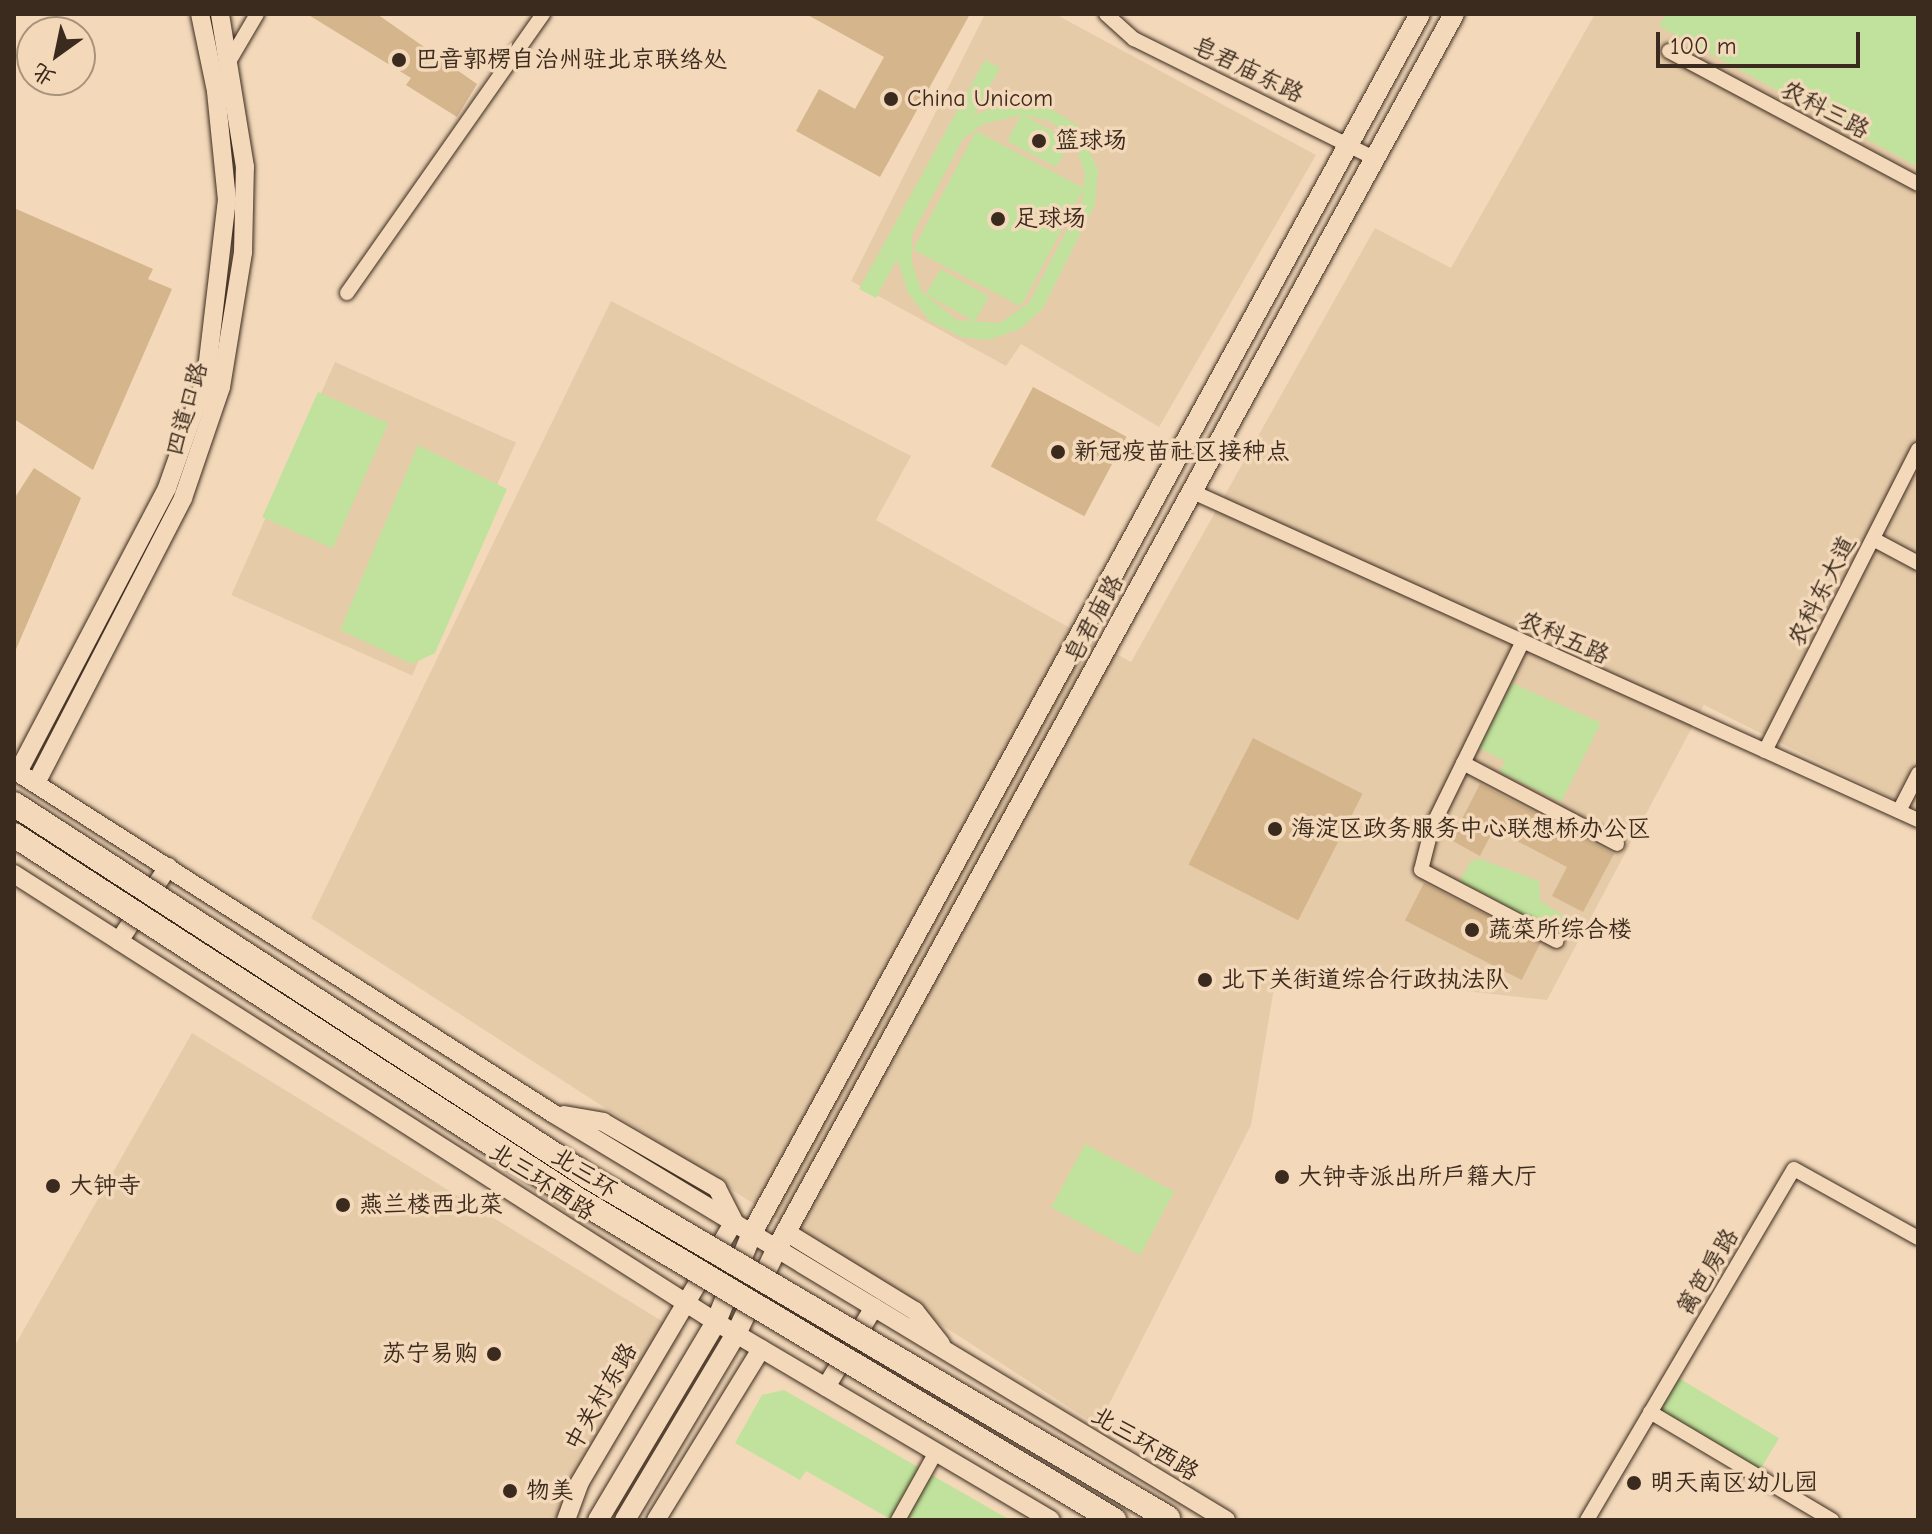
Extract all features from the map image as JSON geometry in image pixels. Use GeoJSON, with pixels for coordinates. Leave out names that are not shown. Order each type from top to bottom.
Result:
{"type":"FeatureCollection","features":[{"type":"Feature","properties":{"kind":"highway","name":"北三环"},"geometry":{"type":"LineString","coordinates":[[14,804],[589,1177],[1168,1518]]}},
{"type":"Feature","properties":{"kind":"highway","name":"北三环"},"geometry":{"type":"LineString","coordinates":[[14,835],[577,1199],[1114,1520]]}},
{"type":"Feature","properties":{"kind":"main road","name":"皂君庙路"},"geometry":{"type":"LineString","coordinates":[[716,1322],[752,1233],[1420,14]]}},
{"type":"Feature","properties":{"kind":"main road","name":"皂君庙路"},"geometry":{"type":"LineString","coordinates":[[736,1334],[782,1240],[1454,14]]}},
{"type":"Feature","properties":{"kind":"main road"},"geometry":{"type":"LineString","coordinates":[[598,1520],[716,1322]]}},
{"type":"Feature","properties":{"kind":"main road"},"geometry":{"type":"LineString","coordinates":[[625,1520],[736,1334]]}},
{"type":"Feature","properties":{"kind":"street","name":"四道口路"},"geometry":{"type":"LineString","coordinates":[[23,776],[167,488],[206,378],[227,200],[216,91],[200,14]]}},
{"type":"Feature","properties":{"kind":"street","name":"四道口路"},"geometry":{"type":"LineString","coordinates":[[23,776],[183,498],[211,423],[245,223],[243,139],[220,14]]}},
{"type":"Feature","properties":{"kind":"street"},"geometry":{"type":"LineString","coordinates":[[230,60],[257,14]]}},
{"type":"Feature","properties":{"kind":"street"},"geometry":{"type":"LineString","coordinates":[[347,293],[543,14]]}},
{"type":"Feature","properties":{"kind":"street","name":"皂君庙东路"},"geometry":{"type":"LineString","coordinates":[[1113,16],[1134,39],[1376,159]]}},
{"type":"Feature","properties":{"kind":"street","name":"农科三路"},"geometry":{"type":"LineString","coordinates":[[1669,51],[1918,184]]}},
{"type":"Feature","properties":{"kind":"street","name":"农科东大道"},"geometry":{"type":"LineString","coordinates":[[1765,751],[1918,450]]}},
{"type":"Feature","properties":{"kind":"street","name":"农科五路"},"geometry":{"type":"LineString","coordinates":[[1193,492],[1918,820]]}},
{"type":"Feature","properties":{"kind":"street"},"geometry":{"type":"LineString","coordinates":[[1873,539],[1918,563]]}},
{"type":"Feature","properties":{"kind":"street"},"geometry":{"type":"LineString","coordinates":[[1522,643],[1432,827],[1421,870],[1557,941]]}},
{"type":"Feature","properties":{"kind":"street"},"geometry":{"type":"LineString","coordinates":[[1463,763],[1617,844]]}},
{"type":"Feature","properties":{"kind":"street"},"geometry":{"type":"LineString","coordinates":[[1899,811],[1918,774]]}},
{"type":"Feature","properties":{"kind":"street"},"geometry":{"type":"LineString","coordinates":[[14,797],[23,776],[554,1114],[603,1122],[717,1188],[734,1222]]}},
{"type":"Feature","properties":{"kind":"street"},"geometry":{"type":"LineString","coordinates":[[119,941],[168,867]]}},
{"type":"Feature","properties":{"kind":"street","name":"北三环西路"},"geometry":{"type":"LineString","coordinates":[[14,874],[716,1322],[1051,1520]]}},
{"type":"Feature","properties":{"kind":"street","name":"篱笆房路"},"geometry":{"type":"LineString","coordinates":[[1587,1520],[1794,1169],[1918,1238]]}},
{"type":"Feature","properties":{"kind":"street","name":"北三环西路"},"geometry":{"type":"LineString","coordinates":[[734,1222],[752,1233],[782,1240],[874,1307],[1226,1520]]}},
{"type":"Feature","properties":{"kind":"street","name":"中关村东路"},"geometry":{"type":"LineString","coordinates":[[566,1520],[580,1482],[734,1222]]}},
{"type":"Feature","properties":{"kind":"street"},"geometry":{"type":"LineString","coordinates":[[782,1240],[915,1311],[945,1350]]}},
{"type":"Feature","properties":{"kind":"street"},"geometry":{"type":"LineString","coordinates":[[709,1264],[849,1348]]}},
{"type":"Feature","properties":{"kind":"street"},"geometry":{"type":"LineString","coordinates":[[826,1387],[874,1307]]}},
{"type":"Feature","properties":{"kind":"street"},"geometry":{"type":"LineString","coordinates":[[656,1520],[761,1349]]}},
{"type":"Feature","properties":{"kind":"street"},"geometry":{"type":"LineString","coordinates":[[1650,1412],[1832,1520]]}},
{"type":"Feature","properties":{"kind":"street"},"geometry":{"type":"LineString","coordinates":[[898,1520],[936,1452]]}},
{"type":"Feature","properties":{"kind":"shaded area"},"geometry":{"type":"Polygon","coordinates":[[[985,14],[1055,14],[1316,155],[1159,427],[1021,344],[1006,366],[851,281],[985,14]]]}},
{"type":"Feature","properties":{"kind":"shaded area"},"geometry":{"type":"Polygon","coordinates":[[[1595,14],[1918,14],[1918,811],[1704,705],[1547,1000],[1277,970],[1251,1125],[1098,1426],[311,918],[611,301],[911,456],[876,520],[1131,662],[1375,228],[1451,268],[1595,14]]]}},
{"type":"Feature","properties":{"kind":"shaded area"},"geometry":{"type":"Polygon","coordinates":[[[335,362],[516,443],[412,675],[231,595],[335,362]]]}},
{"type":"Feature","properties":{"kind":"shaded area"},"geometry":{"type":"Polygon","coordinates":[[[192,1033],[683,1334],[566,1520],[14,1520],[14,1347],[192,1033]]]}},
{"type":"Feature","properties":{"kind":"green space"},"geometry":{"type":"Polygon","coordinates":[[[1666,14],[1918,14],[1918,167],[1659,26],[1666,14]]]}},
{"type":"Feature","properties":{"kind":"green space"},"geometry":{"type":"Polygon","coordinates":[[[985,60],[1000,68],[974,115],[1008,102],[1046,106],[1077,125],[1098,170],[1095,204],[1043,308],[1020,329],[988,340],[961,337],[930,321],[908,293],[897,259],[876,298],[859,289],[985,60]],[[1021,115],[983,124],[963,139],[912,235],[912,263],[922,292],[957,320],[1000,323],[1029,303],[1082,201],[1085,174],[1075,144],[1050,121],[1024,115],[1071,142],[1056,167],[1007,141],[1021,115]]]}},
{"type":"Feature","properties":{"kind":"green space","name":"足球场"},"geometry":{"type":"Polygon","coordinates":[[[976,131],[1084,188],[1021,307],[913,249],[976,131]]]}},
{"type":"Feature","properties":{"kind":"green space"},"geometry":{"type":"Polygon","coordinates":[[[940,269],[989,296],[975,322],[926,294],[940,269]]]}},
{"type":"Feature","properties":{"kind":"green space"},"geometry":{"type":"Polygon","coordinates":[[[318,392],[388,423],[333,548],[262,517],[318,392]]]}},
{"type":"Feature","properties":{"kind":"green space"},"geometry":{"type":"Polygon","coordinates":[[[418,445],[507,489],[435,653],[412,664],[340,630],[418,445]]]}},
{"type":"Feature","properties":{"kind":"green space"},"geometry":{"type":"Polygon","coordinates":[[[1512,683],[1601,723],[1561,802],[1500,772],[1505,761],[1479,748],[1512,683]]]}},
{"type":"Feature","properties":{"kind":"green space"},"geometry":{"type":"Polygon","coordinates":[[[1480,859],[1539,881],[1540,901],[1567,918],[1559,934],[1459,882],[1471,861],[1480,859]]]}},
{"type":"Feature","properties":{"kind":"green space"},"geometry":{"type":"Polygon","coordinates":[[[1085,1144],[1174,1191],[1140,1255],[1051,1208],[1085,1144]]]}},
{"type":"Feature","properties":{"kind":"green space"},"geometry":{"type":"Polygon","coordinates":[[[1677,1377],[1779,1438],[1759,1471],[1657,1410],[1677,1377]]]}},
{"type":"Feature","properties":{"kind":"green space"},"geometry":{"type":"Polygon","coordinates":[[[784,1390],[1010,1520],[892,1520],[806,1471],[800,1480],[735,1443],[762,1395],[784,1390]]]}},
{"type":"Feature","properties":{"kind":"building"},"geometry":{"type":"Polygon","coordinates":[[[307,14],[377,14],[477,84],[457,117],[406,85],[411,78],[307,14]]]}},
{"type":"Feature","properties":{"kind":"building","name":"China Unicom"},"geometry":{"type":"Polygon","coordinates":[[[806,14],[970,14],[880,177],[796,131],[819,89],[855,109],[884,57],[806,14]]]}},
{"type":"Feature","properties":{"kind":"building"},"geometry":{"type":"Polygon","coordinates":[[[14,208],[153,269],[148,279],[172,289],[93,470],[14,419],[14,208]]]}},
{"type":"Feature","properties":{"kind":"building","name":"新冠疫苗社区接种点"},"geometry":{"type":"Polygon","coordinates":[[[1033,387],[1127,437],[1084,516],[991,466],[1033,387]]]}},
{"type":"Feature","properties":{"kind":"building"},"geometry":{"type":"Polygon","coordinates":[[[34,468],[81,498],[14,654],[14,499],[34,468]]]}},
{"type":"Feature","properties":{"kind":"building","name":"海淀区政务服务中心联想桥办公区"},"geometry":{"type":"Polygon","coordinates":[[[1253,738],[1363,794],[1298,920],[1189,865],[1253,738]]]}},
{"type":"Feature","properties":{"kind":"building"},"geometry":{"type":"Polygon","coordinates":[[[1480,784],[1614,854],[1583,912],[1552,896],[1567,867],[1494,829],[1480,856],[1451,840],[1480,784]]]}},
{"type":"Feature","properties":{"kind":"building","name":"蔬菜所综合楼"},"geometry":{"type":"Polygon","coordinates":[[[1424,883],[1541,942],[1522,980],[1405,920],[1424,883]]]}},
{"type":"Feature","properties":{"kind":"place","name":"巴音郭楞自治州驻北京联络处"},"geometry":{"type":"Point","coordinates":[399,60]}},
{"type":"Feature","properties":{"kind":"place","name":"China Unicom"},"geometry":{"type":"Point","coordinates":[891,99]}},
{"type":"Feature","properties":{"kind":"place","name":"篮球场"},"geometry":{"type":"Point","coordinates":[1039,141]}},
{"type":"Feature","properties":{"kind":"place","name":"足球场"},"geometry":{"type":"Point","coordinates":[998,219]}},
{"type":"Feature","properties":{"kind":"place","name":"新冠疫苗社区接种点"},"geometry":{"type":"Point","coordinates":[1058,452]}},
{"type":"Feature","properties":{"kind":"place","name":"海淀区政务服务中心联想桥办公区"},"geometry":{"type":"Point","coordinates":[1275,829]}},
{"type":"Feature","properties":{"kind":"place","name":"蔬菜所综合楼"},"geometry":{"type":"Point","coordinates":[1472,930]}},
{"type":"Feature","properties":{"kind":"place","name":"北下关街道综合行政执法队"},"geometry":{"type":"Point","coordinates":[1205,980]}},
{"type":"Feature","properties":{"kind":"place","name":"大钟寺派出所户籍大厅"},"geometry":{"type":"Point","coordinates":[1282,1177]}},
{"type":"Feature","properties":{"kind":"place","name":"大钟寺"},"geometry":{"type":"Point","coordinates":[53,1186]}},
{"type":"Feature","properties":{"kind":"place","name":"燕兰楼西北菜"},"geometry":{"type":"Point","coordinates":[343,1205]}},
{"type":"Feature","properties":{"kind":"place","name":"苏宁易购"},"geometry":{"type":"Point","coordinates":[494,1354]}},
{"type":"Feature","properties":{"kind":"place","name":"明天南区幼儿园"},"geometry":{"type":"Point","coordinates":[1634,1483]}},
{"type":"Feature","properties":{"kind":"place","name":"物美"},"geometry":{"type":"Point","coordinates":[510,1491]}}]}
